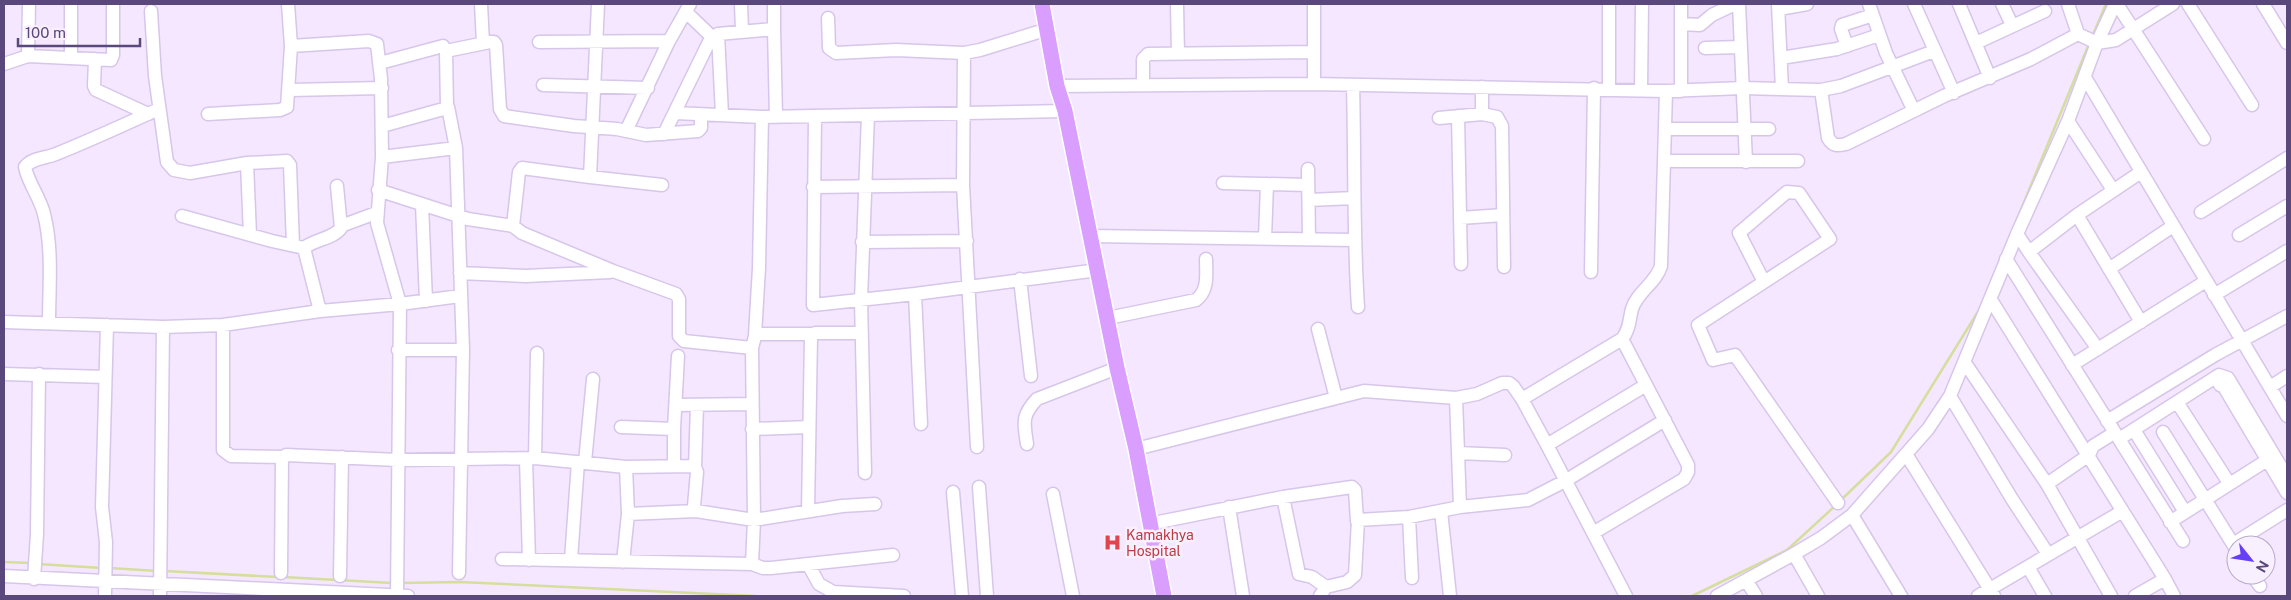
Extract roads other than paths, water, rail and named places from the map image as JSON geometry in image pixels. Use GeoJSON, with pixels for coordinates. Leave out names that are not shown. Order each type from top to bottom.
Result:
{"type":"FeatureCollection","features":[{"type":"Feature","properties":{"kind":"main road"},"geometry":{"type":"LineString","coordinates":[[1044,4],[1057,86],[1065,111],[1117,368],[1136,449],[1164,596]]}},
{"type":"Feature","properties":{"kind":"street"},"geometry":{"type":"LineString","coordinates":[[28,4],[28,56]]}},
{"type":"Feature","properties":{"kind":"street"},"geometry":{"type":"LineString","coordinates":[[71,4],[71,57]]}},
{"type":"Feature","properties":{"kind":"street"},"geometry":{"type":"LineString","coordinates":[[4,64],[28,56],[71,57],[108,61],[113,55],[113,4]]}},
{"type":"Feature","properties":{"kind":"street"},"geometry":{"type":"LineString","coordinates":[[208,114],[285,109],[288,104],[290,90],[291,46],[288,4]]}},
{"type":"Feature","properties":{"kind":"street"},"geometry":{"type":"LineString","coordinates":[[482,4],[483,43]]}},
{"type":"Feature","properties":{"kind":"street"},"geometry":{"type":"LineString","coordinates":[[590,177],[598,4]]}},
{"type":"Feature","properties":{"kind":"street"},"geometry":{"type":"LineString","coordinates":[[741,4],[742,30]]}},
{"type":"Feature","properties":{"kind":"street"},"geometry":{"type":"LineString","coordinates":[[774,4],[776,117]]}},
{"type":"Feature","properties":{"kind":"street"},"geometry":{"type":"LineString","coordinates":[[1176,4],[1178,54]]}},
{"type":"Feature","properties":{"kind":"street"},"geometry":{"type":"LineString","coordinates":[[1314,4],[1314,84]]}},
{"type":"Feature","properties":{"kind":"street"},"geometry":{"type":"LineString","coordinates":[[1609,4],[1609,89]]}},
{"type":"Feature","properties":{"kind":"street"},"geometry":{"type":"LineString","coordinates":[[1641,90],[1642,4]]}},
{"type":"Feature","properties":{"kind":"street"},"geometry":{"type":"LineString","coordinates":[[1681,4],[1681,91]]}},
{"type":"Feature","properties":{"kind":"street"},"geometry":{"type":"LineString","coordinates":[[1681,24],[1700,25],[1717,12],[1735,4]]}},
{"type":"Feature","properties":{"kind":"street"},"geometry":{"type":"LineString","coordinates":[[1739,4],[1746,162]]}},
{"type":"Feature","properties":{"kind":"street"},"geometry":{"type":"LineString","coordinates":[[1782,89],[1779,6],[1807,4]]}},
{"type":"Feature","properties":{"kind":"street"},"geometry":{"type":"LineString","coordinates":[[1914,4],[1954,92]]}},
{"type":"Feature","properties":{"kind":"street"},"geometry":{"type":"LineString","coordinates":[[1959,4],[1990,78]]}},
{"type":"Feature","properties":{"kind":"street"},"geometry":{"type":"LineString","coordinates":[[2002,4],[2012,25]]}},
{"type":"Feature","properties":{"kind":"street"},"geometry":{"type":"LineString","coordinates":[[1717,596],[1821,538],[1852,515],[1928,429],[1950,396],[1991,300],[2006,259],[2086,79],[2087,39],[2068,4]]}},
{"type":"Feature","properties":{"kind":"street"},"geometry":{"type":"LineString","coordinates":[[2087,39],[2116,4],[2204,139]]}},
{"type":"Feature","properties":{"kind":"street"},"geometry":{"type":"LineString","coordinates":[[1821,90],[1828,138],[1832,144],[1838,146],[1846,144],[1954,92],[2087,39],[2116,40],[2173,4]]}},
{"type":"Feature","properties":{"kind":"street"},"geometry":{"type":"LineString","coordinates":[[2188,4],[2252,105]]}},
{"type":"Feature","properties":{"kind":"street"},"geometry":{"type":"LineString","coordinates":[[2263,4],[2287,43]]}},
{"type":"Feature","properties":{"kind":"street"},"geometry":{"type":"LineString","coordinates":[[626,131],[669,41],[689,8],[715,36],[722,116]]}},
{"type":"Feature","properties":{"kind":"street"},"geometry":{"type":"LineString","coordinates":[[1847,46],[1841,29],[1842,25],[1871,10],[1893,68],[1914,111]]}},
{"type":"Feature","properties":{"kind":"street"},"geometry":{"type":"LineString","coordinates":[[1976,43],[2045,11]]}},
{"type":"Feature","properties":{"kind":"street"},"geometry":{"type":"LineString","coordinates":[[151,12],[154,111],[167,162],[174,170],[190,173],[247,163],[285,160],[289,163],[299,246],[320,312]]}},
{"type":"Feature","properties":{"kind":"street"},"geometry":{"type":"LineString","coordinates":[[828,18],[829,48],[836,53],[896,50],[964,53],[980,50],[1048,29]]}},
{"type":"Feature","properties":{"kind":"street"},"geometry":{"type":"LineString","coordinates":[[715,36],[742,30],[774,29]]}},
{"type":"Feature","properties":{"kind":"street"},"geometry":{"type":"LineString","coordinates":[[1781,58],[1847,46],[1879,35]]}},
{"type":"Feature","properties":{"kind":"street"},"geometry":{"type":"LineString","coordinates":[[664,134],[715,36]]}},
{"type":"Feature","properties":{"kind":"street"},"geometry":{"type":"LineString","coordinates":[[4,576],[36,570],[106,576],[161,576],[291,593],[344,594],[400,590],[398,350],[400,304],[378,230],[376,213],[382,157],[382,88],[378,47],[372,41],[291,46]]}},
{"type":"Feature","properties":{"kind":"street"},"geometry":{"type":"LineString","coordinates":[[539,42],[669,41]]}},
{"type":"Feature","properties":{"kind":"street"},"geometry":{"type":"LineString","coordinates":[[446,51],[483,43],[492,42],[496,45],[500,110],[504,116],[646,135],[698,131],[701,128],[701,116]]}},
{"type":"Feature","properties":{"kind":"street"},"geometry":{"type":"LineString","coordinates":[[380,63],[443,46],[446,51],[448,107],[456,148],[463,350],[459,573]]}},
{"type":"Feature","properties":{"kind":"street"},"geometry":{"type":"LineString","coordinates":[[1705,48],[1740,48]]}},
{"type":"Feature","properties":{"kind":"street"},"geometry":{"type":"LineString","coordinates":[[1057,86],[1314,84],[1594,88],[1666,91],[1742,88],[1821,90],[1840,86],[1893,68],[1934,51]]}},
{"type":"Feature","properties":{"kind":"street"},"geometry":{"type":"LineString","coordinates":[[1143,85],[1143,59],[1145,56],[1314,52]]}},
{"type":"Feature","properties":{"kind":"street"},"geometry":{"type":"LineString","coordinates":[[964,53],[963,185],[977,447]]}},
{"type":"Feature","properties":{"kind":"street"},"geometry":{"type":"LineString","coordinates":[[95,59],[94,86],[96,90],[154,111]]}},
{"type":"Feature","properties":{"kind":"street"},"geometry":{"type":"LineString","coordinates":[[2086,79],[2214,295],[2244,340],[2287,416]]}},
{"type":"Feature","properties":{"kind":"street"},"geometry":{"type":"LineString","coordinates":[[1354,85],[1354,240],[1358,306]]}},
{"type":"Feature","properties":{"kind":"street"},"geometry":{"type":"LineString","coordinates":[[543,86],[648,88]]}},
{"type":"Feature","properties":{"kind":"street"},"geometry":{"type":"LineString","coordinates":[[1482,87],[1482,114]]}},
{"type":"Feature","properties":{"kind":"street"},"geometry":{"type":"LineString","coordinates":[[290,90],[382,88]]}},
{"type":"Feature","properties":{"kind":"street"},"geometry":{"type":"LineString","coordinates":[[1591,272],[1594,88]]}},
{"type":"Feature","properties":{"kind":"street"},"geometry":{"type":"LineString","coordinates":[[1522,399],[1622,339],[1630,323],[1632,308],[1658,275],[1661,266],[1666,91]]}},
{"type":"Feature","properties":{"kind":"street"},"geometry":{"type":"LineString","coordinates":[[382,126],[448,107]]}},
{"type":"Feature","properties":{"kind":"street"},"geometry":{"type":"LineString","coordinates":[[49,323],[47,226],[42,206],[25,167],[30,162],[84,143],[154,111]]}},
{"type":"Feature","properties":{"kind":"street"},"geometry":{"type":"LineString","coordinates":[[675,113],[701,116],[776,117],[1065,111]]}},
{"type":"Feature","properties":{"kind":"street"},"geometry":{"type":"LineString","coordinates":[[1439,118],[1482,114],[1497,117],[1502,126],[1504,268]]}},
{"type":"Feature","properties":{"kind":"street"},"geometry":{"type":"LineString","coordinates":[[865,473],[861,300],[868,115]]}},
{"type":"Feature","properties":{"kind":"street"},"geometry":{"type":"LineString","coordinates":[[815,116],[812,304],[815,306],[1098,270]]}},
{"type":"Feature","properties":{"kind":"street"},"geometry":{"type":"LineString","coordinates":[[1458,116],[1461,264]]}},
{"type":"Feature","properties":{"kind":"street"},"geometry":{"type":"LineString","coordinates":[[752,564],[754,520],[752,404],[759,268],[762,117]]}},
{"type":"Feature","properties":{"kind":"street"},"geometry":{"type":"LineString","coordinates":[[2068,121],[2113,190]]}},
{"type":"Feature","properties":{"kind":"street"},"geometry":{"type":"LineString","coordinates":[[1666,129],[1769,129]]}},
{"type":"Feature","properties":{"kind":"street"},"geometry":{"type":"LineString","coordinates":[[382,157],[456,148]]}},
{"type":"Feature","properties":{"kind":"street"},"geometry":{"type":"LineString","coordinates":[[2201,212],[2287,158]]}},
{"type":"Feature","properties":{"kind":"street"},"geometry":{"type":"LineString","coordinates":[[1665,161],[1798,161]]}},
{"type":"Feature","properties":{"kind":"street"},"geometry":{"type":"LineString","coordinates":[[247,163],[250,235]]}},
{"type":"Feature","properties":{"kind":"street"},"geometry":{"type":"LineString","coordinates":[[514,226],[522,168],[662,185]]}},
{"type":"Feature","properties":{"kind":"street"},"geometry":{"type":"LineString","coordinates":[[1308,169],[1309,239]]}},
{"type":"Feature","properties":{"kind":"street"},"geometry":{"type":"LineString","coordinates":[[2029,252],[2077,215],[2140,172]]}},
{"type":"Feature","properties":{"kind":"street"},"geometry":{"type":"LineString","coordinates":[[1223,184],[1308,185]]}},
{"type":"Feature","properties":{"kind":"street"},"geometry":{"type":"LineString","coordinates":[[1265,238],[1267,184]]}},
{"type":"Feature","properties":{"kind":"street"},"geometry":{"type":"LineString","coordinates":[[813,187],[963,185]]}},
{"type":"Feature","properties":{"kind":"street"},"geometry":{"type":"LineString","coordinates":[[337,186],[342,226]]}},
{"type":"Feature","properties":{"kind":"street"},"geometry":{"type":"LineString","coordinates":[[378,190],[479,222],[514,226],[522,233],[612,271],[676,294],[679,299],[679,336],[684,341],[754,342],[813,334],[862,333]]}},
{"type":"Feature","properties":{"kind":"street"},"geometry":{"type":"LineString","coordinates":[[1764,282],[1740,233],[1787,192],[1799,193],[1830,239],[1764,282],[1698,325],[1713,360],[1735,355],[1838,503]]}},
{"type":"Feature","properties":{"kind":"street"},"geometry":{"type":"LineString","coordinates":[[1309,200],[1354,198]]}},
{"type":"Feature","properties":{"kind":"street"},"geometry":{"type":"LineString","coordinates":[[422,204],[426,301]]}},
{"type":"Feature","properties":{"kind":"street"},"geometry":{"type":"LineString","coordinates":[[2239,235],[2287,206]]}},
{"type":"Feature","properties":{"kind":"street"},"geometry":{"type":"LineString","coordinates":[[182,216],[250,235],[299,246],[337,233],[342,226],[376,213]]}},
{"type":"Feature","properties":{"kind":"street"},"geometry":{"type":"LineString","coordinates":[[1460,218],[1503,215]]}},
{"type":"Feature","properties":{"kind":"street"},"geometry":{"type":"LineString","coordinates":[[2077,215],[2141,322]]}},
{"type":"Feature","properties":{"kind":"street"},"geometry":{"type":"LineString","coordinates":[[2109,269],[2173,226]]}},
{"type":"Feature","properties":{"kind":"street"},"geometry":{"type":"LineString","coordinates":[[2017,234],[2098,349]]}},
{"type":"Feature","properties":{"kind":"street"},"geometry":{"type":"LineString","coordinates":[[1091,236],[1354,240]]}},
{"type":"Feature","properties":{"kind":"street"},"geometry":{"type":"LineString","coordinates":[[862,242],[967,242]]}},
{"type":"Feature","properties":{"kind":"street"},"geometry":{"type":"LineString","coordinates":[[2214,295],[2287,250]]}},
{"type":"Feature","properties":{"kind":"street"},"geometry":{"type":"LineString","coordinates":[[1108,318],[1196,300],[1206,288],[1206,259]]}},
{"type":"Feature","properties":{"kind":"street"},"geometry":{"type":"LineString","coordinates":[[2006,259],[2182,541]]}},
{"type":"Feature","properties":{"kind":"street"},"geometry":{"type":"LineString","coordinates":[[460,273],[526,276],[612,271]]}},
{"type":"Feature","properties":{"kind":"street"},"geometry":{"type":"LineString","coordinates":[[1020,279],[1031,376]]}},
{"type":"Feature","properties":{"kind":"street"},"geometry":{"type":"LineString","coordinates":[[2072,364],[2206,281]]}},
{"type":"Feature","properties":{"kind":"street"},"geometry":{"type":"LineString","coordinates":[[915,294],[921,424]]}},
{"type":"Feature","properties":{"kind":"street"},"geometry":{"type":"LineString","coordinates":[[4,322],[163,327],[223,325],[460,296]]}},
{"type":"Feature","properties":{"kind":"street"},"geometry":{"type":"LineString","coordinates":[[1991,300],[2089,455],[2121,512],[2174,596]]}},
{"type":"Feature","properties":{"kind":"street"},"geometry":{"type":"LineString","coordinates":[[2107,421],[2214,355],[2287,316]]}},
{"type":"Feature","properties":{"kind":"street"},"geometry":{"type":"LineString","coordinates":[[105,596],[106,556],[102,507],[107,325]]}},
{"type":"Feature","properties":{"kind":"street"},"geometry":{"type":"LineString","coordinates":[[223,325],[223,450],[231,456],[283,457],[286,455],[398,460],[530,458],[626,467],[695,467]]}},
{"type":"Feature","properties":{"kind":"street"},"geometry":{"type":"LineString","coordinates":[[160,596],[163,327]]}},
{"type":"Feature","properties":{"kind":"street"},"geometry":{"type":"LineString","coordinates":[[1318,329],[1336,398]]}},
{"type":"Feature","properties":{"kind":"street"},"geometry":{"type":"LineString","coordinates":[[808,511],[810,340],[813,334]]}},
{"type":"Feature","properties":{"kind":"street"},"geometry":{"type":"LineString","coordinates":[[1593,533],[1684,478],[1688,472],[1688,465],[1622,339]]}},
{"type":"Feature","properties":{"kind":"street"},"geometry":{"type":"LineString","coordinates":[[398,350],[463,350]]}},
{"type":"Feature","properties":{"kind":"street"},"geometry":{"type":"LineString","coordinates":[[529,560],[530,458],[538,353]]}},
{"type":"Feature","properties":{"kind":"street"},"geometry":{"type":"LineString","coordinates":[[2214,355],[2221,380]]}},
{"type":"Feature","properties":{"kind":"street"},"geometry":{"type":"LineString","coordinates":[[674,466],[678,356]]}},
{"type":"Feature","properties":{"kind":"street"},"geometry":{"type":"LineString","coordinates":[[1965,363],[2047,484],[2111,596]]}},
{"type":"Feature","properties":{"kind":"street"},"geometry":{"type":"LineString","coordinates":[[1027,444],[1024,418],[1029,408],[1037,399],[1117,368]]}},
{"type":"Feature","properties":{"kind":"street"},"geometry":{"type":"LineString","coordinates":[[4,374],[105,377]]}},
{"type":"Feature","properties":{"kind":"street"},"geometry":{"type":"LineString","coordinates":[[36,570],[39,374]]}},
{"type":"Feature","properties":{"kind":"street"},"geometry":{"type":"LineString","coordinates":[[2270,387],[2287,376]]}},
{"type":"Feature","properties":{"kind":"street"},"geometry":{"type":"LineString","coordinates":[[2047,484],[2089,455],[2093,446],[2135,433],[2221,380],[2228,378],[2287,493]]}},
{"type":"Feature","properties":{"kind":"street"},"geometry":{"type":"LineString","coordinates":[[572,560],[581,462],[593,379]]}},
{"type":"Feature","properties":{"kind":"street"},"geometry":{"type":"LineString","coordinates":[[1136,449],[1364,391],[1456,398],[1476,394],[1502,383],[1509,383],[1522,399],[1626,596]]}},
{"type":"Feature","properties":{"kind":"street"},"geometry":{"type":"LineString","coordinates":[[1547,445],[1646,385]]}},
{"type":"Feature","properties":{"kind":"street"},"geometry":{"type":"LineString","coordinates":[[1950,396],[2012,499],[2048,554]]}},
{"type":"Feature","properties":{"kind":"street"},"geometry":{"type":"LineString","coordinates":[[1456,398],[1460,507]]}},
{"type":"Feature","properties":{"kind":"street"},"geometry":{"type":"LineString","coordinates":[[676,405],[752,404]]}},
{"type":"Feature","properties":{"kind":"street"},"geometry":{"type":"LineString","coordinates":[[696,511],[697,405]]}},
{"type":"Feature","properties":{"kind":"street"},"geometry":{"type":"LineString","coordinates":[[2178,406],[2230,483]]}},
{"type":"Feature","properties":{"kind":"street"},"geometry":{"type":"LineString","coordinates":[[1357,521],[1528,500],[1565,481],[1665,420]]}},
{"type":"Feature","properties":{"kind":"street"},"geometry":{"type":"LineString","coordinates":[[621,427],[674,429]]}},
{"type":"Feature","properties":{"kind":"street"},"geometry":{"type":"LineString","coordinates":[[752,429],[809,427]]}},
{"type":"Feature","properties":{"kind":"street"},"geometry":{"type":"LineString","coordinates":[[2163,432],[2226,535]]}},
{"type":"Feature","properties":{"kind":"street"},"geometry":{"type":"LineString","coordinates":[[2135,433],[2186,512]]}},
{"type":"Feature","properties":{"kind":"street"},"geometry":{"type":"LineString","coordinates":[[1458,453],[1505,455]]}},
{"type":"Feature","properties":{"kind":"street"},"geometry":{"type":"LineString","coordinates":[[1906,454],[1992,593]]}},
{"type":"Feature","properties":{"kind":"street"},"geometry":{"type":"LineString","coordinates":[[281,573],[283,457]]}},
{"type":"Feature","properties":{"kind":"street"},"geometry":{"type":"LineString","coordinates":[[340,576],[342,457]]}},
{"type":"Feature","properties":{"kind":"street"},"geometry":{"type":"LineString","coordinates":[[2270,458],[2287,476]]}},
{"type":"Feature","properties":{"kind":"street"},"geometry":{"type":"LineString","coordinates":[[2170,522],[2270,458]]}},
{"type":"Feature","properties":{"kind":"street"},"geometry":{"type":"LineString","coordinates":[[623,562],[628,514],[626,467]]}},
{"type":"Feature","properties":{"kind":"street"},"geometry":{"type":"LineString","coordinates":[[979,487],[987,596]]}},
{"type":"Feature","properties":{"kind":"street"},"geometry":{"type":"LineString","coordinates":[[1150,524],[1283,497],[1352,487],[1355,490],[1357,521],[1355,575],[1347,582],[1323,591],[1312,577],[1299,574],[1283,497]]}},
{"type":"Feature","properties":{"kind":"street"},"geometry":{"type":"LineString","coordinates":[[953,492],[962,596]]}},
{"type":"Feature","properties":{"kind":"street"},"geometry":{"type":"LineString","coordinates":[[1053,494],[1073,596]]}},
{"type":"Feature","properties":{"kind":"street"},"geometry":{"type":"LineString","coordinates":[[628,514],[696,511],[754,520],[790,516],[808,511],[875,504]]}},
{"type":"Feature","properties":{"kind":"street"},"geometry":{"type":"LineString","coordinates":[[1229,507],[1243,596]]}},
{"type":"Feature","properties":{"kind":"street"},"geometry":{"type":"LineString","coordinates":[[2251,535],[2287,510]]}},
{"type":"Feature","properties":{"kind":"street"},"geometry":{"type":"LineString","coordinates":[[1441,511],[1450,596]]}},
{"type":"Feature","properties":{"kind":"street"},"geometry":{"type":"LineString","coordinates":[[1978,596],[1992,593],[2048,554],[2121,512]]}},
{"type":"Feature","properties":{"kind":"street"},"geometry":{"type":"LineString","coordinates":[[1852,515],[1901,596]]}},
{"type":"Feature","properties":{"kind":"street"},"geometry":{"type":"LineString","coordinates":[[1409,516],[1412,578]]}},
{"type":"Feature","properties":{"kind":"street"},"geometry":{"type":"LineString","coordinates":[[1794,554],[1818,596]]}},
{"type":"Feature","properties":{"kind":"street"},"geometry":{"type":"LineString","coordinates":[[502,559],[752,564],[763,568],[893,555]]}},
{"type":"Feature","properties":{"kind":"street"},"geometry":{"type":"LineString","coordinates":[[808,564],[819,584],[833,592],[904,596]]}},
{"type":"Feature","properties":{"kind":"street"},"geometry":{"type":"LineString","coordinates":[[2028,567],[2045,596]]}},
{"type":"Feature","properties":{"kind":"street"},"geometry":{"type":"LineString","coordinates":[[2135,596],[2165,579]]}},
{"type":"Feature","properties":{"kind":"street"},"geometry":{"type":"LineString","coordinates":[[1746,580],[1756,596]]}},
{"type":"Feature","properties":{"kind":"waterway"},"geometry":{"type":"LineString","coordinates":[[2092,37],[2106,4]]}},
{"type":"Feature","properties":{"kind":"waterway"},"geometry":{"type":"LineString","coordinates":[[2015,224],[2089,44]]}},
{"type":"Feature","properties":{"kind":"waterway"},"geometry":{"type":"LineString","coordinates":[[1841,500],[1891,452],[1979,310]]}},
{"type":"Feature","properties":{"kind":"waterway"},"geometry":{"type":"LineString","coordinates":[[1692,596],[1787,550],[1835,506]]}},
{"type":"Feature","properties":{"kind":"waterway"},"geometry":{"type":"LineString","coordinates":[[4,562],[30,563]]}},
{"type":"Feature","properties":{"kind":"waterway"},"geometry":{"type":"LineString","coordinates":[[38,564],[102,568]]}},
{"type":"Feature","properties":{"kind":"waterway"},"geometry":{"type":"LineString","coordinates":[[110,568],[157,571]]}},
{"type":"Feature","properties":{"kind":"waterway"},"geometry":{"type":"LineString","coordinates":[[165,571],[277,577]]}},
{"type":"Feature","properties":{"kind":"waterway"},"geometry":{"type":"LineString","coordinates":[[283,577],[392,583]]}},
{"type":"Feature","properties":{"kind":"waterway"},"geometry":{"type":"LineString","coordinates":[[400,583],[460,582],[756,596]]}},
{"type":"Feature","properties":{"kind":"place","name":"Kamakhya Hospital"},"geometry":{"type":"Point","coordinates":[1112,543]}}]}
